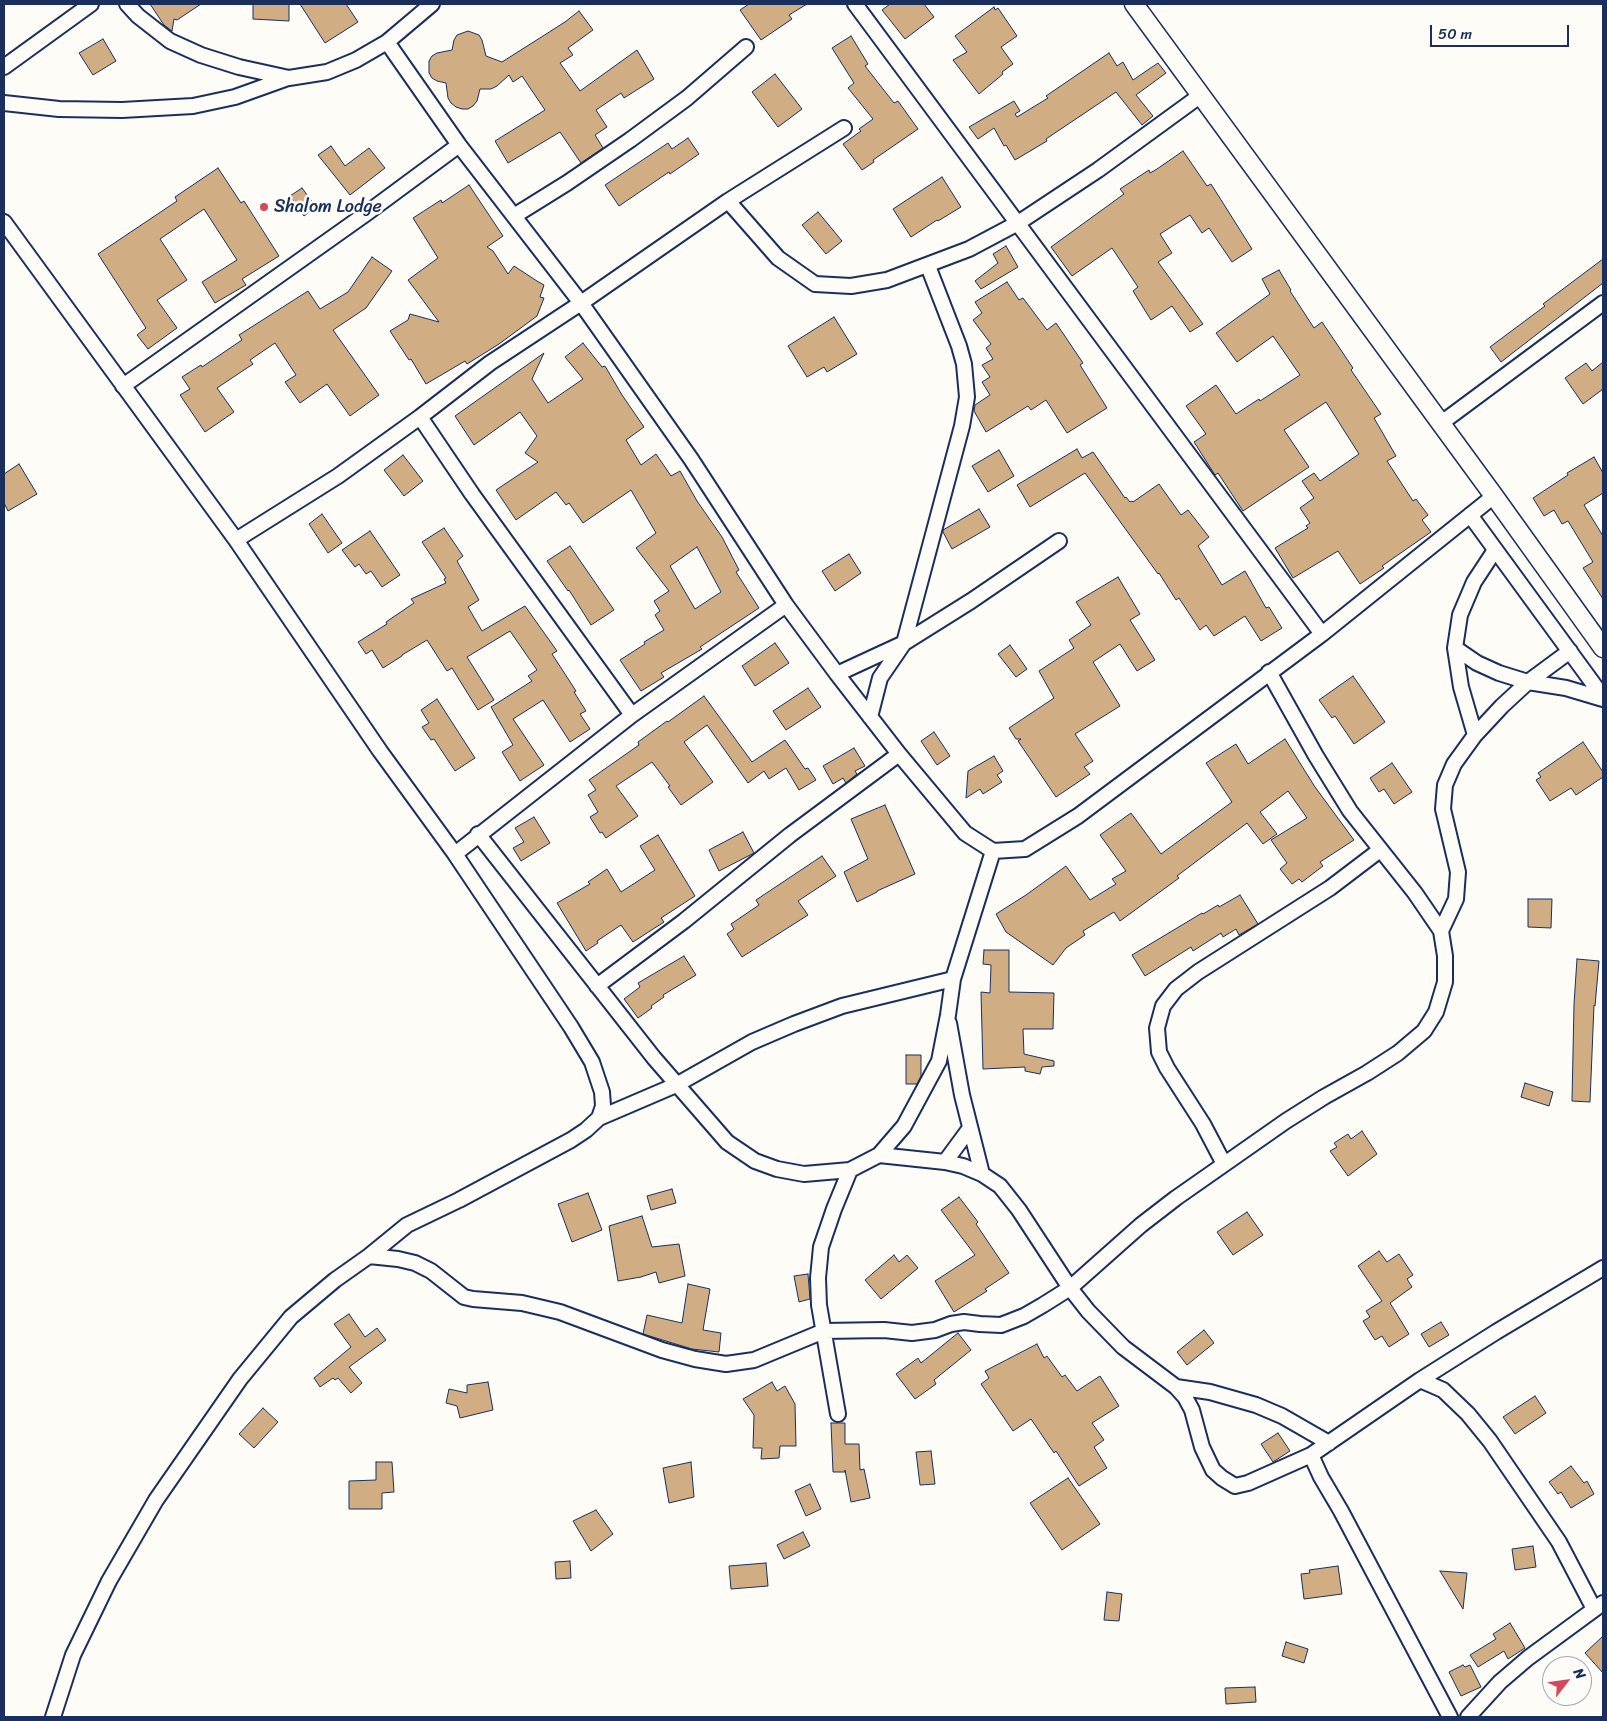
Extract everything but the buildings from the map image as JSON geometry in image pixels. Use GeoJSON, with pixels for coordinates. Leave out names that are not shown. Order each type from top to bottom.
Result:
{"type":"FeatureCollection","features":[{"type":"Feature","properties":{"kind":"street"},"geometry":{"type":"LineString","coordinates":[[4,67],[91,4]]}},
{"type":"Feature","properties":{"kind":"street"},"geometry":{"type":"LineString","coordinates":[[127,4],[138,16],[170,41],[201,55],[239,67],[289,78]]}},
{"type":"Feature","properties":{"kind":"street"},"geometry":{"type":"LineString","coordinates":[[4,103],[59,109],[122,110],[193,106],[235,97],[289,78],[327,72],[356,60],[387,42],[432,4]]}},
{"type":"Feature","properties":{"kind":"street"},"geometry":{"type":"LineString","coordinates":[[856,4],[1322,634]]}},
{"type":"Feature","properties":{"kind":"street"},"geometry":{"type":"LineString","coordinates":[[1134,4],[1603,648]]}},
{"type":"Feature","properties":{"kind":"street"},"geometry":{"type":"LineString","coordinates":[[387,42],[459,145],[581,303],[691,459],[786,605],[837,674],[899,754],[965,832],[993,851],[1025,849],[1078,816],[1322,634],[1494,496]]}},
{"type":"Feature","properties":{"kind":"street"},"geometry":{"type":"LineString","coordinates":[[514,216],[630,140],[686,98],[746,47]]}},
{"type":"Feature","properties":{"kind":"street"},"geometry":{"type":"LineString","coordinates":[[728,201],[778,258],[815,284],[851,286],[887,280],[969,249],[1018,223],[1201,96]]}},
{"type":"Feature","properties":{"kind":"street"},"geometry":{"type":"LineString","coordinates":[[236,540],[338,476],[420,418],[490,363],[581,303],[728,201],[844,128]]}},
{"type":"Feature","properties":{"kind":"street"},"geometry":{"type":"LineString","coordinates":[[123,386],[367,213],[459,145]]}},
{"type":"Feature","properties":{"kind":"street"},"geometry":{"type":"LineString","coordinates":[[4,222],[236,540],[380,752],[455,854],[571,1027],[592,1062],[602,1092],[603,1106],[599,1118]]}},
{"type":"Feature","properties":{"kind":"street"},"geometry":{"type":"LineString","coordinates":[[870,717],[880,678],[904,642],[962,426],[967,397],[964,364],[959,346],[928,266]]}},
{"type":"Feature","properties":{"kind":"street"},"geometry":{"type":"LineString","coordinates":[[1440,424],[1603,303]]}},
{"type":"Feature","properties":{"kind":"street"},"geometry":{"type":"LineString","coordinates":[[420,418],[477,501],[632,715]]}},
{"type":"Feature","properties":{"kind":"street"},"geometry":{"type":"LineString","coordinates":[[1470,516],[1603,698]]}},
{"type":"Feature","properties":{"kind":"street"},"geometry":{"type":"LineString","coordinates":[[837,674],[904,642],[971,601],[1059,541]]}},
{"type":"Feature","properties":{"kind":"street"},"geometry":{"type":"LineString","coordinates":[[1475,735],[1461,687],[1455,648],[1460,615],[1474,582],[1495,550]]}},
{"type":"Feature","properties":{"kind":"street"},"geometry":{"type":"LineString","coordinates":[[455,854],[478,834],[632,715],[786,605]]}},
{"type":"Feature","properties":{"kind":"street"},"geometry":{"type":"LineString","coordinates":[[1455,648],[1477,663],[1498,673],[1528,682],[1566,688],[1603,698]]}},
{"type":"Feature","properties":{"kind":"street"},"geometry":{"type":"LineString","coordinates":[[1441,931],[1456,899],[1458,872],[1443,810],[1445,785],[1454,764],[1475,735],[1502,706],[1528,682],[1570,651]]}},
{"type":"Feature","properties":{"kind":"street"},"geometry":{"type":"LineString","coordinates":[[369,1256],[398,1259],[415,1264],[431,1271],[464,1296],[473,1299],[522,1303],[560,1312],[662,1350],[695,1359],[726,1364],[754,1360],[824,1331],[884,1330],[912,1333],[935,1330],[951,1324],[964,1322],[1001,1325],[1024,1316],[1070,1288],[1141,1225],[1224,1164],[1324,1096],[1398,1053],[1424,1031],[1436,1012],[1445,982],[1445,956],[1441,931],[1415,892],[1350,811],[1316,756],[1269,672]]}},
{"type":"Feature","properties":{"kind":"street"},"geometry":{"type":"LineString","coordinates":[[597,986],[684,921],[790,835],[899,754]]}},
{"type":"Feature","properties":{"kind":"street"},"geometry":{"type":"LineString","coordinates":[[478,834],[676,1085],[727,1142],[755,1161],[777,1169],[804,1174],[850,1170],[879,1155],[904,1126],[939,1061],[953,979],[993,851]]}},
{"type":"Feature","properties":{"kind":"street"},"geometry":{"type":"LineString","coordinates":[[1224,1164],[1203,1124],[1167,1068],[1159,1052],[1157,1028],[1163,1006],[1176,989],[1198,972],[1330,888],[1380,850]]}},
{"type":"Feature","properties":{"kind":"street"},"geometry":{"type":"LineString","coordinates":[[53,1717],[73,1655],[109,1581],[156,1500],[240,1379],[291,1317],[335,1280],[369,1256],[407,1225],[536,1160],[586,1130],[599,1118],[676,1085],[752,1042],[842,1006],[953,979]]}},
{"type":"Feature","properties":{"kind":"street"},"geometry":{"type":"LineString","coordinates":[[948,1014],[970,1128],[982,1174]]}},
{"type":"Feature","properties":{"kind":"street"},"geometry":{"type":"LineString","coordinates":[[945,1162],[970,1128]]}},
{"type":"Feature","properties":{"kind":"street"},"geometry":{"type":"LineString","coordinates":[[879,1155],[945,1162],[963,1166],[982,1174],[1000,1186],[1019,1210],[1070,1288],[1088,1311],[1112,1337],[1176,1387],[1192,1410],[1202,1447],[1213,1470],[1235,1486],[1248,1483],[1311,1455],[1420,1380],[1603,1268]]}},
{"type":"Feature","properties":{"kind":"street"},"geometry":{"type":"LineString","coordinates":[[838,1414],[819,1305],[818,1278],[821,1247],[850,1170]]}},
{"type":"Feature","properties":{"kind":"street"},"geometry":{"type":"LineString","coordinates":[[1420,1380],[1443,1390],[1468,1414],[1490,1441],[1559,1542],[1599,1606],[1528,1658],[1500,1682],[1468,1717]]}},
{"type":"Feature","properties":{"kind":"street"},"geometry":{"type":"LineString","coordinates":[[1176,1387],[1210,1392],[1256,1405],[1282,1416],[1329,1442]]}},
{"type":"Feature","properties":{"kind":"street"},"geometry":{"type":"LineString","coordinates":[[1311,1455],[1450,1717]]}},
{"type":"Feature","properties":{"kind":"place","name":"Shalom Lodge"},"geometry":{"type":"Point","coordinates":[264,207]}}]}
